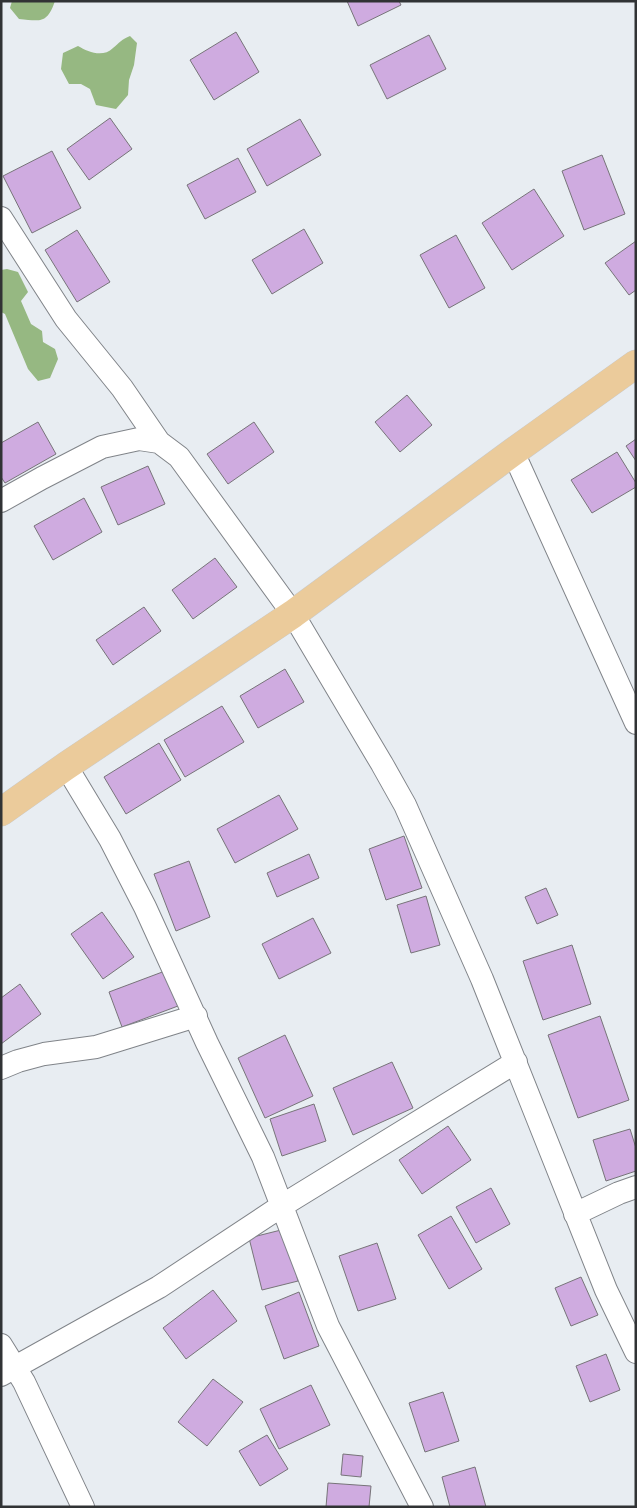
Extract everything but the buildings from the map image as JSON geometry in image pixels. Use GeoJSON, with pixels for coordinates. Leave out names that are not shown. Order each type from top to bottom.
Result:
{"type":"FeatureCollection","features":[{"type":"Feature","properties":{"kind":"main road"},"geometry":{"type":"LineString","coordinates":[[1,812],[292,614],[636,364]]}},
{"type":"Feature","properties":{"kind":"street"},"geometry":{"type":"LineString","coordinates":[[1,218],[66,319],[122,388],[159,442],[179,457],[292,614],[382,764],[405,806],[482,979],[606,1290],[636,1352]]}},
{"type":"Feature","properties":{"kind":"street"},"geometry":{"type":"LineString","coordinates":[[1,501],[102,447],[139,439],[159,442]]}},
{"type":"Feature","properties":{"kind":"street"},"geometry":{"type":"LineString","coordinates":[[513,452],[636,723]]}},
{"type":"Feature","properties":{"kind":"street"},"geometry":{"type":"LineString","coordinates":[[66,766],[115,848],[145,907],[263,1157],[328,1326],[422,1507]]}},
{"type":"Feature","properties":{"kind":"street"},"geometry":{"type":"LineString","coordinates":[[1,1068],[18,1060],[44,1054],[96,1047],[196,1016]]}},
{"type":"Feature","properties":{"kind":"street"},"geometry":{"type":"LineString","coordinates":[[8,1371],[159,1287],[283,1206],[516,1062]]}},
{"type":"Feature","properties":{"kind":"street"},"geometry":{"type":"LineString","coordinates":[[575,1214],[636,1187]]}},
{"type":"Feature","properties":{"kind":"street"},"geometry":{"type":"LineString","coordinates":[[1,1345],[8,1371],[24,1382],[84,1507]]}},
{"type":"Feature","properties":{"kind":"green space"},"geometry":{"type":"Polygon","coordinates":[[[12,1],[55,1],[46,17],[33,20],[19,19],[10,8],[12,1]]]}},
{"type":"Feature","properties":{"kind":"green space"},"geometry":{"type":"Polygon","coordinates":[[[130,36],[137,43],[134,65],[129,80],[128,95],[116,109],[96,105],[90,89],[81,84],[69,84],[61,69],[63,53],[78,46],[91,52],[105,53],[130,36]]]}},
{"type":"Feature","properties":{"kind":"green space"},"geometry":{"type":"Polygon","coordinates":[[[7,269],[18,272],[28,292],[21,301],[31,324],[42,331],[43,342],[55,349],[58,359],[50,378],[38,381],[28,369],[5,314],[1,312],[1,270],[7,269]]]}}]}
